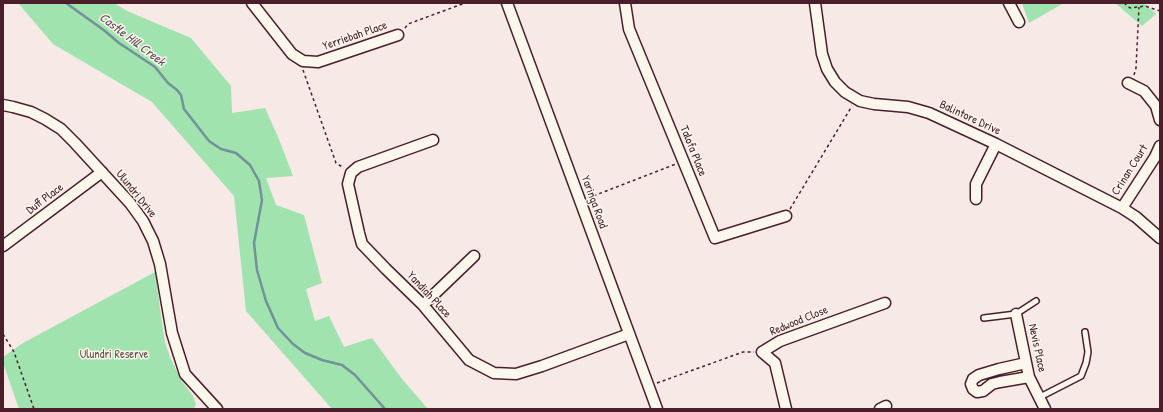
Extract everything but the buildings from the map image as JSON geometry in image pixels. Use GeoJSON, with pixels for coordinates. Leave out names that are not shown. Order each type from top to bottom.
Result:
{"type":"FeatureCollection","features":[{"type":"Feature","properties":{"kind":"street"},"geometry":{"type":"LineString","coordinates":[[252,3],[292,54],[303,61]]}},
{"type":"Feature","properties":{"kind":"street","name":"Yaringa Road"},"geometry":{"type":"LineString","coordinates":[[507,3],[657,409]]}},
{"type":"Feature","properties":{"kind":"street","name":"Talofa Place"},"geometry":{"type":"LineString","coordinates":[[625,3],[629,29],[715,238],[786,216]]}},
{"type":"Feature","properties":{"kind":"street","name":"Balintore Drive"},"geometry":{"type":"LineString","coordinates":[[815,3],[822,54],[827,69],[835,82],[845,92],[856,99],[874,104],[908,107],[929,113],[996,144],[1122,208],[1136,217],[1160,238]]}},
{"type":"Feature","properties":{"kind":"street"},"geometry":{"type":"LineString","coordinates":[[1009,3],[1019,22]]}},
{"type":"Feature","properties":{"kind":"street","name":"Yerriebah Place"},"geometry":{"type":"LineString","coordinates":[[303,61],[318,62],[398,35]]}},
{"type":"Feature","properties":{"kind":"street"},"geometry":{"type":"LineString","coordinates":[[1128,83],[1144,91],[1156,106],[1160,120]]}},
{"type":"Feature","properties":{"kind":"street","name":"Ulundri Drive"},"geometry":{"type":"LineString","coordinates":[[3,105],[31,112],[61,129],[130,203],[143,221],[153,241],[160,264],[172,333],[185,374],[211,407]]}},
{"type":"Feature","properties":{"kind":"street"},"geometry":{"type":"LineString","coordinates":[[351,173],[358,167],[433,140]]}},
{"type":"Feature","properties":{"kind":"street"},"geometry":{"type":"LineString","coordinates":[[976,199],[976,184],[996,144]]}},
{"type":"Feature","properties":{"kind":"street","name":"Crinan Court"},"geometry":{"type":"LineString","coordinates":[[1122,208],[1155,157],[1160,146]]}},
{"type":"Feature","properties":{"kind":"street","name":"Duff Place"},"geometry":{"type":"LineString","coordinates":[[3,246],[102,172]]}},
{"type":"Feature","properties":{"kind":"street","name":"Yandiah Place"},"geometry":{"type":"LineString","coordinates":[[351,173],[348,184],[358,233],[362,244],[423,305],[468,360],[494,373],[516,374],[629,334]]}},
{"type":"Feature","properties":{"kind":"street"},"geometry":{"type":"LineString","coordinates":[[423,305],[474,256]]}},
{"type":"Feature","properties":{"kind":"street","name":"Redwood Close"},"geometry":{"type":"LineString","coordinates":[[786,409],[775,363],[762,352],[780,341],[884,303]]}},
{"type":"Feature","properties":{"kind":"street","name":"Nevis Place"},"geometry":{"type":"LineString","coordinates":[[1016,314],[1029,377],[1045,409]]}},
{"type":"Feature","properties":{"kind":"street"},"geometry":{"type":"LineString","coordinates":[[1026,363],[979,375],[973,379],[971,384],[973,389],[977,392],[983,391],[992,384],[1029,377]]}},
{"type":"Feature","properties":{"kind":"lane","name":"Nevis Place"},"geometry":{"type":"LineString","coordinates":[[984,318],[1016,314],[1036,301]]}},
{"type":"Feature","properties":{"kind":"lane"},"geometry":{"type":"LineString","coordinates":[[1040,397],[1081,376],[1088,352],[1085,332]]}},
{"type":"Feature","properties":{"kind":"path"},"geometry":{"type":"LineString","coordinates":[[398,35],[408,24],[465,3]]}},
{"type":"Feature","properties":{"kind":"path"},"geometry":{"type":"LineString","coordinates":[[1124,3],[1130,8],[1145,6],[1160,11]]}},
{"type":"Feature","properties":{"kind":"path"},"geometry":{"type":"LineString","coordinates":[[1128,83],[1135,73],[1136,68],[1139,7]]}},
{"type":"Feature","properties":{"kind":"path"},"geometry":{"type":"LineString","coordinates":[[303,61],[304,72],[336,163],[351,173]]}},
{"type":"Feature","properties":{"kind":"path"},"geometry":{"type":"LineString","coordinates":[[786,216],[856,99]]}},
{"type":"Feature","properties":{"kind":"path"},"geometry":{"type":"LineString","coordinates":[[580,201],[683,161]]}},
{"type":"Feature","properties":{"kind":"path"},"geometry":{"type":"LineString","coordinates":[[3,334],[14,352],[34,409]]}},
{"type":"Feature","properties":{"kind":"path"},"geometry":{"type":"LineString","coordinates":[[648,386],[743,352],[762,352]]}},
{"type":"Feature","properties":{"kind":"green space"},"geometry":{"type":"Polygon","coordinates":[[[18,3],[114,3],[127,11],[191,38],[231,86],[232,113],[265,108],[293,176],[266,178],[276,205],[304,215],[322,283],[306,289],[315,321],[329,316],[344,347],[372,338],[402,379],[428,409],[332,409],[246,311],[234,196],[152,102],[53,44],[18,3]]]}},
{"type":"Feature","properties":{"kind":"green space"},"geometry":{"type":"Polygon","coordinates":[[[1022,3],[1064,3],[1029,23],[1022,3]]]}},
{"type":"Feature","properties":{"kind":"green space"},"geometry":{"type":"Polygon","coordinates":[[[1115,3],[1144,3],[1156,14],[1142,26],[1115,3]]]}},
{"type":"Feature","properties":{"kind":"green space","name":"Ulundri Reserve"},"geometry":{"type":"Polygon","coordinates":[[[155,272],[165,342],[170,357],[181,380],[193,396],[196,404],[194,409],[19,409],[3,363],[3,357],[23,343],[155,272]]]}},
{"type":"Feature","properties":{"kind":"waterway","name":"Castle Hill Creek"},"geometry":{"type":"LineString","coordinates":[[66,3],[119,43],[155,67],[168,83],[181,95],[184,109],[209,141],[221,149],[236,153],[250,165],[259,181],[262,200],[254,243],[257,270],[266,301],[278,328],[293,344],[305,353],[322,360],[342,365],[355,375],[385,409]]}}]}
